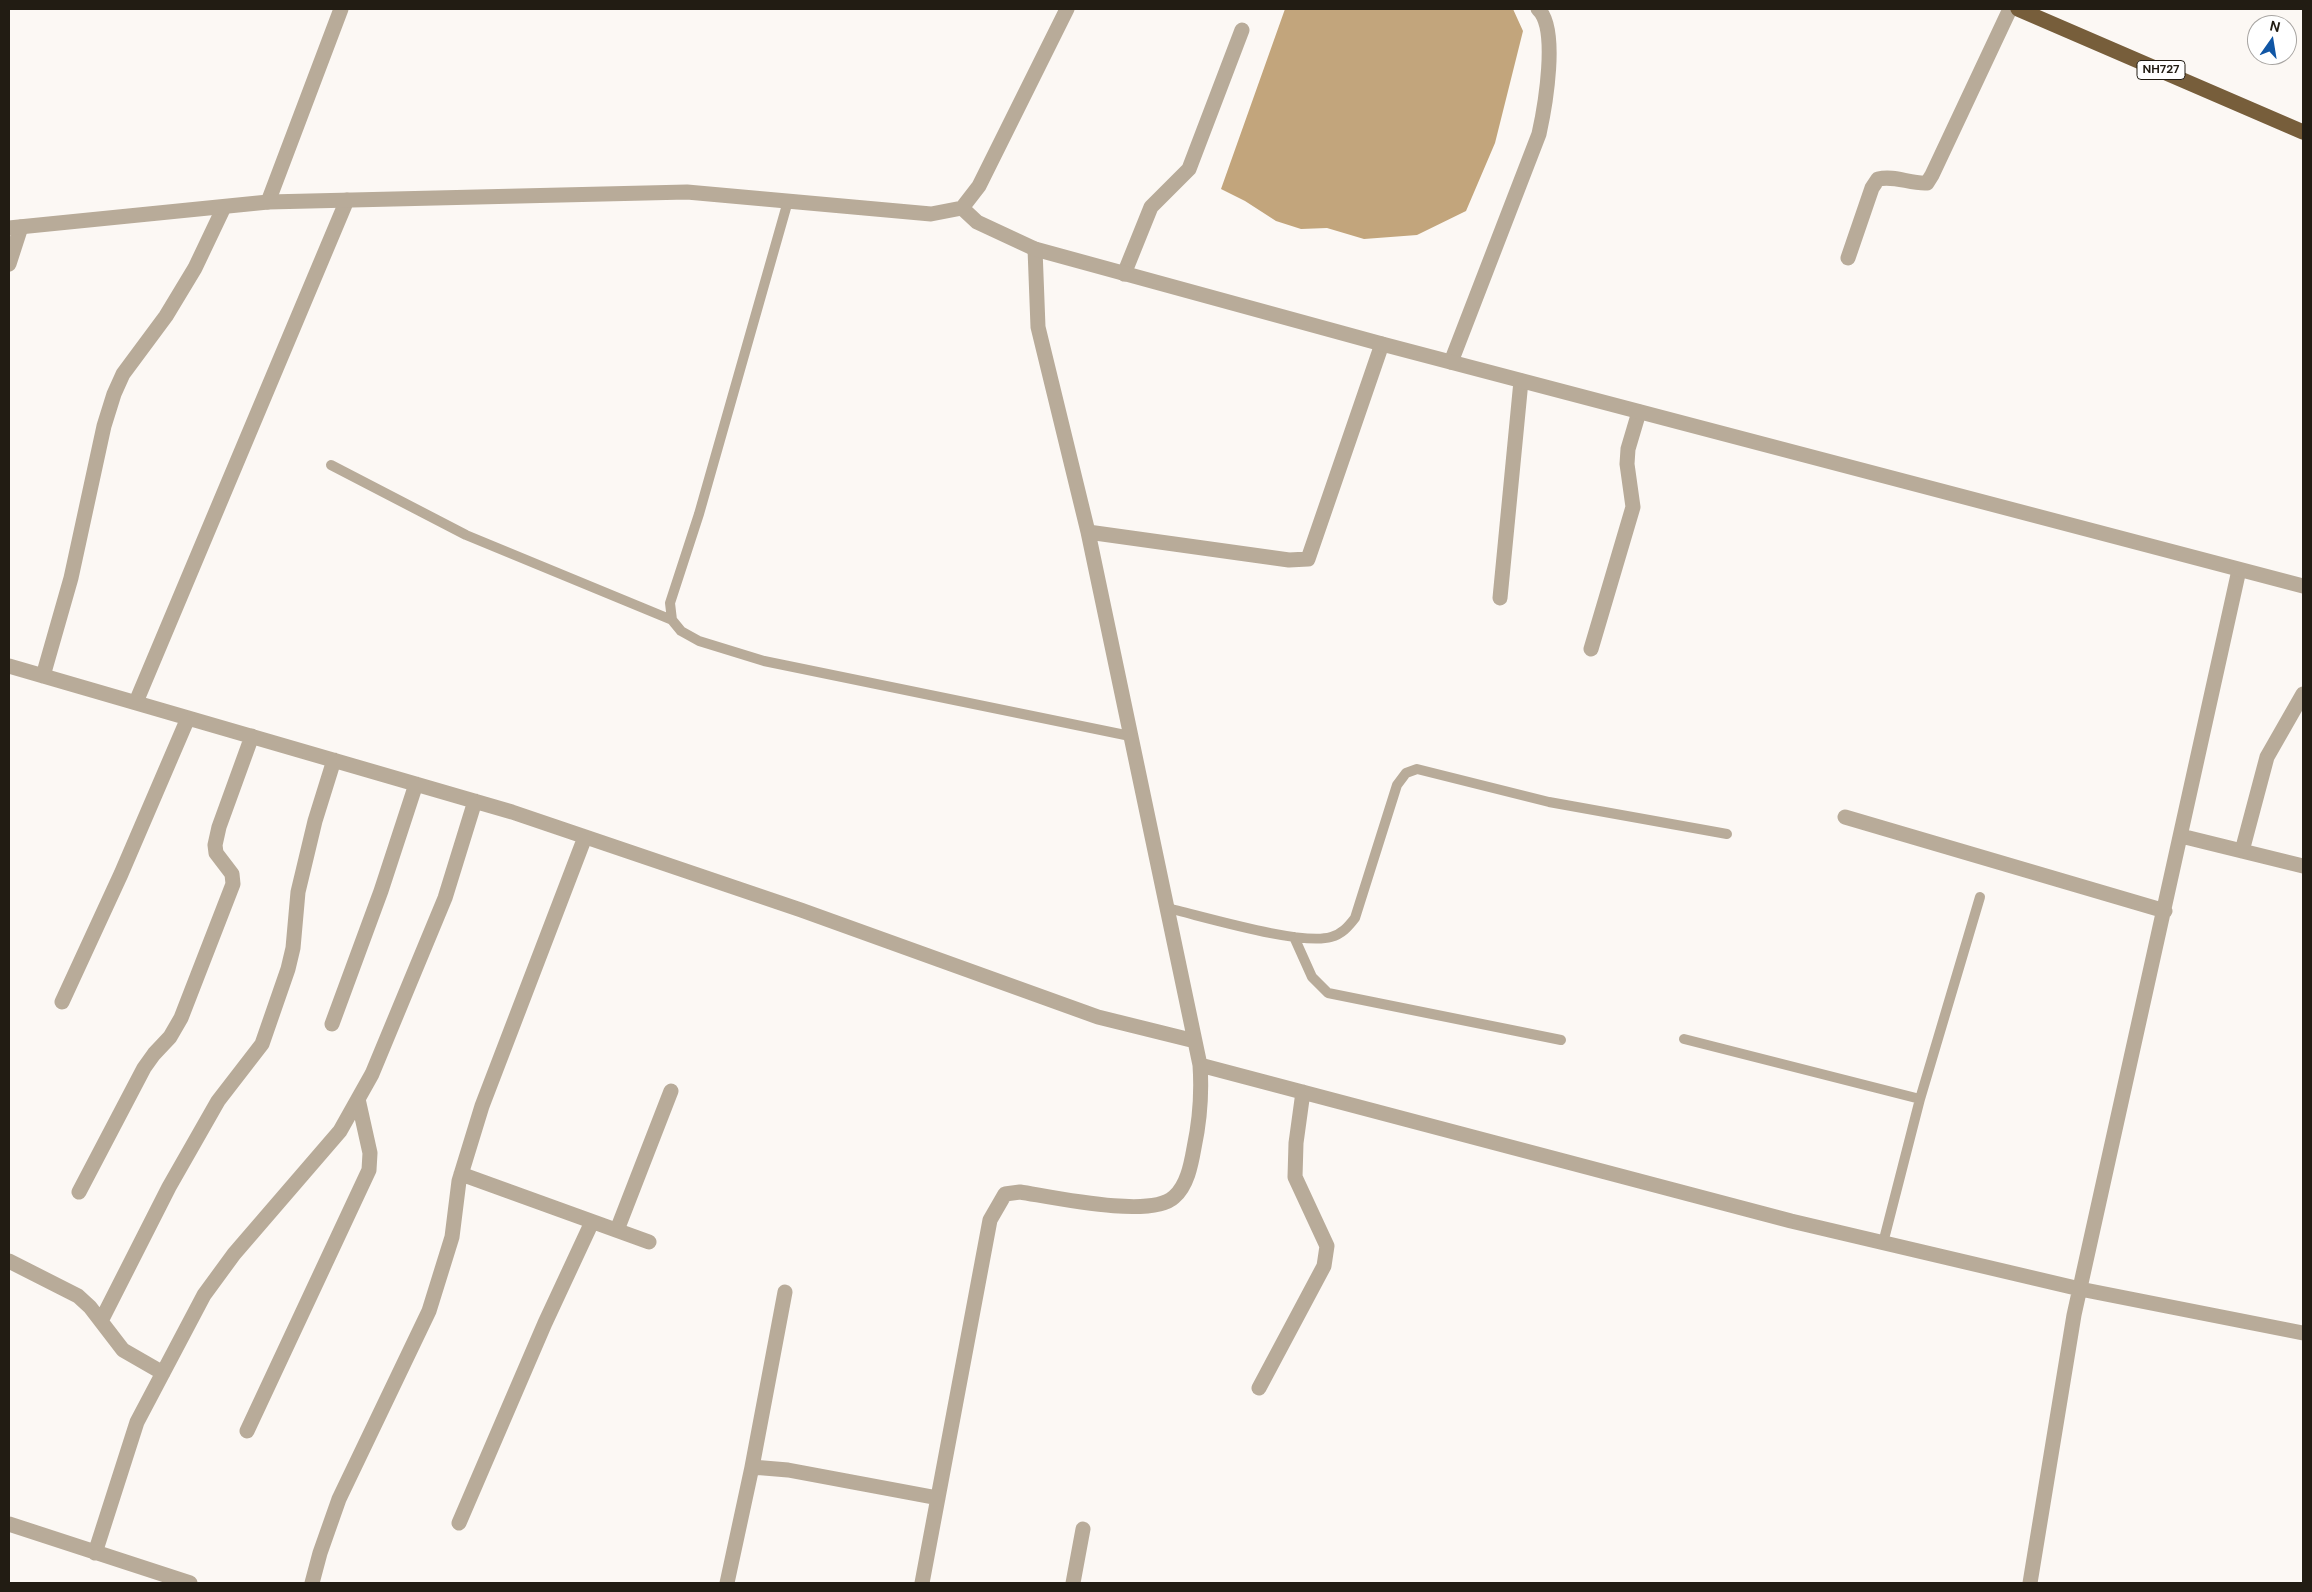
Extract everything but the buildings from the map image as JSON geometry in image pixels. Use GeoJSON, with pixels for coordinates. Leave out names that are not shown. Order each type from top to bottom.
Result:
{"type":"FeatureCollection","features":[{"type":"Feature","properties":{"kind":"highway","name":"NH727"},"geometry":{"type":"LineString","coordinates":[[2018,9],[2303,132]]}},
{"type":"Feature","properties":{"kind":"street"},"geometry":{"type":"LineString","coordinates":[[268,202],[341,9]]}},
{"type":"Feature","properties":{"kind":"street"},"geometry":{"type":"LineString","coordinates":[[9,264],[15,227],[268,202],[687,192],[931,214],[962,208],[979,186],[1067,9]]}},
{"type":"Feature","properties":{"kind":"street"},"geometry":{"type":"LineString","coordinates":[[1451,362],[1539,134],[1547,80],[1547,26],[1542,13],[1538,9]]}},
{"type":"Feature","properties":{"kind":"street"},"geometry":{"type":"LineString","coordinates":[[1848,258],[1872,188],[1878,179],[1888,176],[1918,183],[1927,183],[2010,9]]}},
{"type":"Feature","properties":{"kind":"street"},"geometry":{"type":"LineString","coordinates":[[1124,274],[1151,208],[1190,169],[1242,30]]}},
{"type":"Feature","properties":{"kind":"street"},"geometry":{"type":"LineString","coordinates":[[136,702],[347,200]]}},
{"type":"Feature","properties":{"kind":"street"},"geometry":{"type":"LineString","coordinates":[[43,676],[71,578],[104,426],[114,394],[124,374],[166,316],[195,268],[224,206]]}},
{"type":"Feature","properties":{"kind":"street"},"geometry":{"type":"LineString","coordinates":[[962,208],[976,222],[1035,249],[1382,344],[2303,586]]}},
{"type":"Feature","properties":{"kind":"street"},"geometry":{"type":"LineString","coordinates":[[922,1583],[990,1220],[998,1203],[1005,1194],[1020,1192],[1123,1207],[1145,1207],[1174,1198],[1186,1180],[1199,1124],[1202,1090],[1200,1065],[1088,532],[1038,328],[1035,249]]}},
{"type":"Feature","properties":{"kind":"street"},"geometry":{"type":"LineString","coordinates":[[1088,532],[1289,560],[1308,559],[1382,344]]}},
{"type":"Feature","properties":{"kind":"street"},"geometry":{"type":"LineString","coordinates":[[1500,598],[1522,381]]}},
{"type":"Feature","properties":{"kind":"street"},"geometry":{"type":"LineString","coordinates":[[1591,648],[1633,507],[1627,464],[1628,449],[1638,412]]}},
{"type":"Feature","properties":{"kind":"street"},"geometry":{"type":"LineString","coordinates":[[2030,1583],[2080,1289],[2240,570]]}},
{"type":"Feature","properties":{"kind":"street"},"geometry":{"type":"LineString","coordinates":[[9,666],[475,801],[801,910],[1098,1017],[1195,1041]]}},
{"type":"Feature","properties":{"kind":"street"},"geometry":{"type":"LineString","coordinates":[[2242,851],[2267,756],[2303,694]]}},
{"type":"Feature","properties":{"kind":"street"},"geometry":{"type":"LineString","coordinates":[[62,1002],[121,874],[188,718]]}},
{"type":"Feature","properties":{"kind":"street"},"geometry":{"type":"LineString","coordinates":[[79,1192],[144,1068],[170,1037],[181,1018],[222,916],[232,879],[225,863],[216,853],[215,845],[219,827],[252,736]]}},
{"type":"Feature","properties":{"kind":"street"},"geometry":{"type":"LineString","coordinates":[[101,1321],[169,1187],[218,1101],[262,1044],[288,969],[293,948],[298,892],[315,821],[334,760]]}},
{"type":"Feature","properties":{"kind":"street"},"geometry":{"type":"LineString","coordinates":[[332,1024],[381,891],[416,784]]}},
{"type":"Feature","properties":{"kind":"street"},"geometry":{"type":"LineString","coordinates":[[95,1554],[137,1422],[204,1295],[234,1254],[340,1131],[372,1074],[445,898],[475,801]]}},
{"type":"Feature","properties":{"kind":"street"},"geometry":{"type":"LineString","coordinates":[[1845,817],[2164,910]]}},
{"type":"Feature","properties":{"kind":"street"},"geometry":{"type":"LineString","coordinates":[[2181,836],[2303,866]]}},
{"type":"Feature","properties":{"kind":"street"},"geometry":{"type":"LineString","coordinates":[[312,1583],[339,1499],[429,1311],[452,1237],[461,1174],[500,1056],[585,837]]}},
{"type":"Feature","properties":{"kind":"street"},"geometry":{"type":"LineString","coordinates":[[1200,1065],[1883,1243],[2080,1289],[2303,1334]]}},
{"type":"Feature","properties":{"kind":"street"},"geometry":{"type":"LineString","coordinates":[[617,1230],[671,1091]]}},
{"type":"Feature","properties":{"kind":"street"},"geometry":{"type":"LineString","coordinates":[[1259,1388],[1324,1266],[1328,1253],[1318,1226],[1295,1177],[1296,1143],[1303,1092]]}},
{"type":"Feature","properties":{"kind":"street"},"geometry":{"type":"LineString","coordinates":[[247,1431],[369,1170],[370,1153],[358,1099]]}},
{"type":"Feature","properties":{"kind":"street"},"geometry":{"type":"LineString","coordinates":[[461,1174],[649,1242]]}},
{"type":"Feature","properties":{"kind":"street"},"geometry":{"type":"LineString","coordinates":[[459,1523],[545,1323],[592,1222]]}},
{"type":"Feature","properties":{"kind":"street"},"geometry":{"type":"LineString","coordinates":[[9,1261],[78,1296],[101,1321],[123,1350],[163,1372]]}},
{"type":"Feature","properties":{"kind":"street"},"geometry":{"type":"LineString","coordinates":[[727,1583],[752,1467],[785,1292]]}},
{"type":"Feature","properties":{"kind":"street"},"geometry":{"type":"LineString","coordinates":[[752,1467],[788,1470],[938,1498]]}},
{"type":"Feature","properties":{"kind":"street"},"geometry":{"type":"LineString","coordinates":[[9,1524],[95,1554],[190,1583]]}},
{"type":"Feature","properties":{"kind":"street"},"geometry":{"type":"LineString","coordinates":[[1073,1583],[1083,1528]]}},
{"type":"Feature","properties":{"kind":"lane"},"geometry":{"type":"LineString","coordinates":[[672,620],[670,603],[699,514],[788,201]]}},
{"type":"Feature","properties":{"kind":"lane"},"geometry":{"type":"LineString","coordinates":[[331,465],[466,535],[672,620],[681,631],[699,641],[764,661],[1130,736]]}},
{"type":"Feature","properties":{"kind":"lane"},"geometry":{"type":"LineString","coordinates":[[1167,908],[1294,937],[1319,939],[1333,937],[1346,930],[1355,918],[1398,785],[1406,773],[1418,769],[1548,802],[1727,834]]}},
{"type":"Feature","properties":{"kind":"lane"},"geometry":{"type":"LineString","coordinates":[[1883,1243],[1920,1100],[1980,897]]}},
{"type":"Feature","properties":{"kind":"lane"},"geometry":{"type":"LineString","coordinates":[[1294,937],[1312,977],[1328,993],[1561,1040]]}},
{"type":"Feature","properties":{"kind":"lane"},"geometry":{"type":"LineString","coordinates":[[1684,1039],[1920,1100]]}},
{"type":"Feature","properties":{"kind":"shaded area"},"geometry":{"type":"Polygon","coordinates":[[[1285,9],[1513,9],[1523,31],[1495,143],[1466,211],[1417,235],[1364,239],[1327,228],[1301,229],[1276,221],[1245,201],[1221,189],[1285,9]]]}}]}
